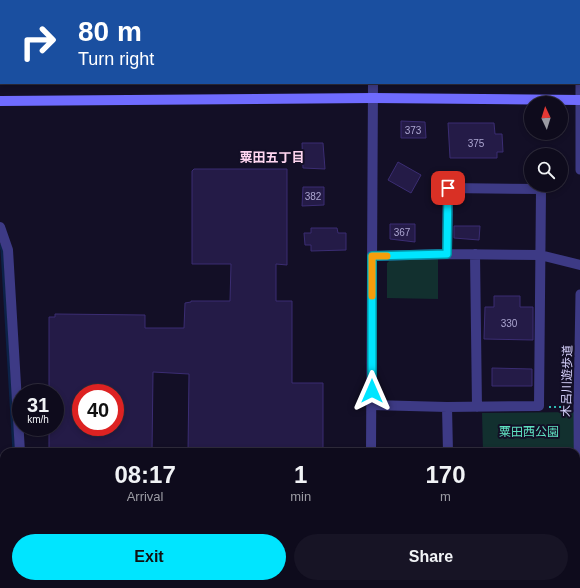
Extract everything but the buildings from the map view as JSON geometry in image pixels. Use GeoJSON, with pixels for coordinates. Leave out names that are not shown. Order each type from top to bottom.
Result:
{"type":"FeatureCollection","features":[{"type":"Feature","properties":{"kind":"main road"},"geometry":{"type":"LineString","coordinates":[[0,101],[373,98],[580,100]]}},
{"type":"Feature","properties":{"kind":"street"},"geometry":{"type":"LineString","coordinates":[[580,0],[580,170]]}},
{"type":"Feature","properties":{"kind":"street"},"geometry":{"type":"LineString","coordinates":[[371,448],[373,84]]}},
{"type":"Feature","properties":{"kind":"street"},"geometry":{"type":"LineString","coordinates":[[372,405],[447,407],[539,406],[541,189],[448,188],[447,254]]}},
{"type":"Feature","properties":{"kind":"street"},"geometry":{"type":"LineString","coordinates":[[0,227],[8,250],[20,448]]}},
{"type":"Feature","properties":{"kind":"street"},"geometry":{"type":"LineString","coordinates":[[372,256],[447,254],[540,255],[580,265]]}},
{"type":"Feature","properties":{"kind":"street"},"geometry":{"type":"LineString","coordinates":[[475,254],[477,407]]}},
{"type":"Feature","properties":{"kind":"street","name":"木呂川遊歩道"},"geometry":{"type":"LineString","coordinates":[[578,448],[580,294]]}},
{"type":"Feature","properties":{"kind":"street"},"geometry":{"type":"LineString","coordinates":[[447,407],[448,448]]}},
{"type":"Feature","properties":{"kind":"street"},"geometry":{"type":"LineString","coordinates":[[516,588],[578,588]]}},
{"type":"Feature","properties":{"kind":"path"},"geometry":{"type":"LineString","coordinates":[[539,406],[578,408]]}},
{"type":"Feature","properties":{"kind":"green space"},"geometry":{"type":"Polygon","coordinates":[[[392,258],[438,258],[438,299],[387,298],[387,263],[392,258]]]}},
{"type":"Feature","properties":{"kind":"green space","name":"粟田西公園"},"geometry":{"type":"Polygon","coordinates":[[[574,412],[575,448],[483,448],[482,413],[574,412]]]}},
{"type":"Feature","properties":{"kind":"waterway"},"geometry":{"type":"LineString","coordinates":[[0,245],[2,250],[14,448]]}},
{"type":"Feature","properties":{"kind":"slow traffic"},"geometry":{"type":"LineString","coordinates":[[372,296],[372,256],[387,256]]}},
{"type":"Feature","properties":{"kind":"district","name":"粟田五丁目"},"geometry":{"type":"Point","coordinates":[272,157]}},
{"type":"Feature","properties":{"kind":"route"},"geometry":{"type":"LineString","coordinates":[[372,391],[372,256],[447,254],[448,188]]}}]}
